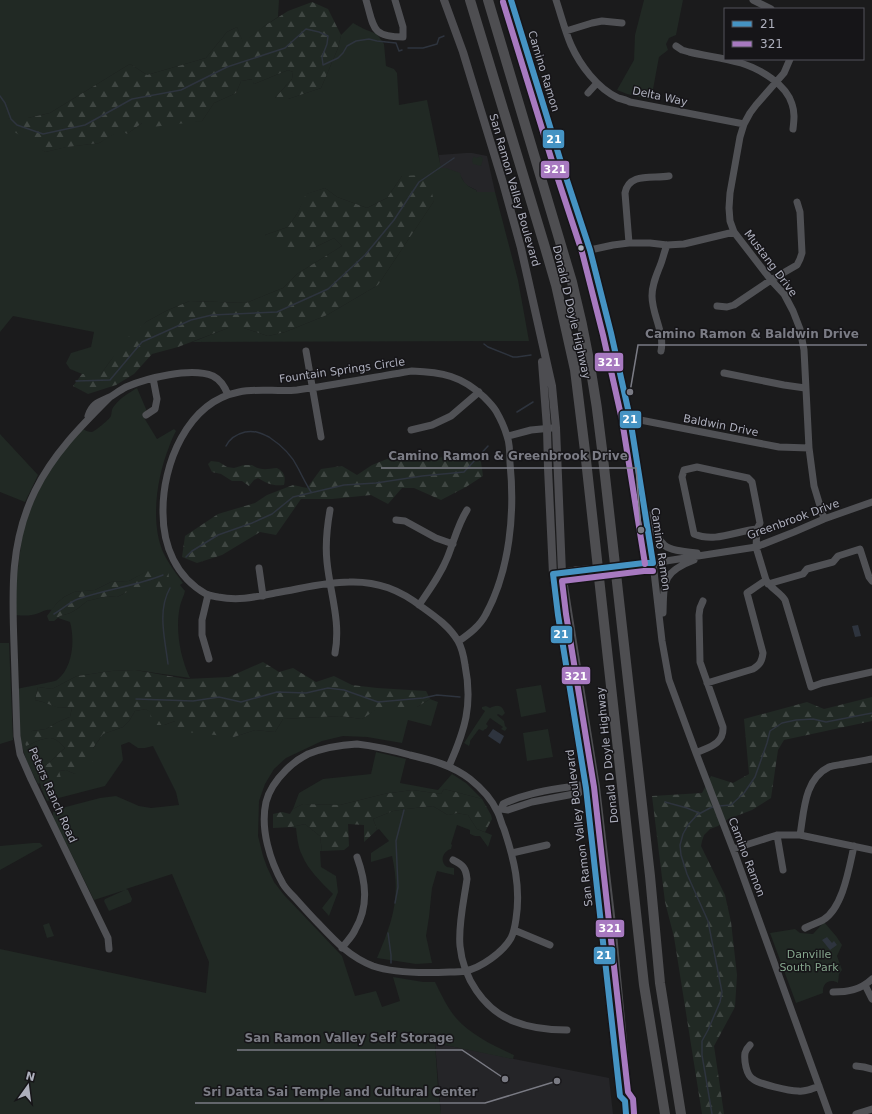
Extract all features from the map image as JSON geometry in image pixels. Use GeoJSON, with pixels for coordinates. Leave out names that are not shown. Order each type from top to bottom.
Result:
{"type":"FeatureCollection","features":[{"type":"Feature","properties":{"kind":"highway","name":"Donald D Doyle Highway"},"geometry":{"type":"LineString","coordinates":[[470,0],[556,285],[575,370],[585,443],[644,985],[664,1114]]}},
{"type":"Feature","properties":{"kind":"highway","name":"Donald D Doyle Highway"},"geometry":{"type":"LineString","coordinates":[[488,0],[572,282],[583,325],[591,368],[600,434],[648,860],[660,983],[681,1114]]}},
{"type":"Feature","properties":{"kind":"main road","name":"San Ramon Valley Boulevard"},"geometry":{"type":"LineString","coordinates":[[444,0],[503,183],[521,248],[552,386],[548,468],[554,574],[558,615],[584,789],[620,1096],[625,1101]]}},
{"type":"Feature","properties":{"kind":"main road","name":"San Ramon Valley Boulevard"},"geometry":{"type":"LineString","coordinates":[[449,0],[462,52]]}},
{"type":"Feature","properties":{"kind":"main road","name":"San Ramon Valley Boulevard"},"geometry":{"type":"LineString","coordinates":[[551,428],[562,572],[596,787],[613,933],[628,1096],[625,1101],[626,1114]]}},
{"type":"Feature","properties":{"kind":"street"},"geometry":{"type":"LineString","coordinates":[[366,0],[376,31],[391,37],[403,37],[402,21],[396,0]]}},
{"type":"Feature","properties":{"kind":"street","name":"Camino Ramon"},"geometry":{"type":"LineString","coordinates":[[510,0],[590,250],[611,333],[630,418],[653,563],[662,641],[670,680],[829,1114]]}},
{"type":"Feature","properties":{"kind":"street","name":"Delta Way"},"geometry":{"type":"LineString","coordinates":[[556,0],[575,54],[597,83],[607,91],[630,102],[744,124]]}},
{"type":"Feature","properties":{"kind":"street"},"geometry":{"type":"LineString","coordinates":[[753,0],[770,8],[772,0]]}},
{"type":"Feature","properties":{"kind":"street"},"geometry":{"type":"LineString","coordinates":[[566,31],[602,21],[622,23]]}},
{"type":"Feature","properties":{"kind":"street"},"geometry":{"type":"LineString","coordinates":[[676,46],[689,52],[724,60]]}},
{"type":"Feature","properties":{"kind":"street"},"geometry":{"type":"LineString","coordinates":[[726,60],[740,63],[762,72],[777,82],[790,98],[793,106],[795,117],[792,129]]}},
{"type":"Feature","properties":{"kind":"street","name":"Mustang Drive"},"geometry":{"type":"LineString","coordinates":[[790,60],[784,73],[756,105],[744,124],[740,137],[730,193],[729,208],[730,221],[734,232],[771,280],[784,294],[800,329],[804,350],[809,448],[814,486],[824,519]]}},
{"type":"Feature","properties":{"kind":"street"},"geometry":{"type":"LineString","coordinates":[[588,93],[597,83]]}},
{"type":"Feature","properties":{"kind":"street"},"geometry":{"type":"LineString","coordinates":[[629,243],[625,193],[629,182],[645,177],[658,178],[669,176]]}},
{"type":"Feature","properties":{"kind":"street"},"geometry":{"type":"LineString","coordinates":[[717,306],[734,305],[771,280],[797,265],[802,253],[800,212],[797,202]]}},
{"type":"Feature","properties":{"kind":"street"},"geometry":{"type":"LineString","coordinates":[[590,250],[629,243],[667,245],[684,244],[734,232]]}},
{"type":"Feature","properties":{"kind":"street"},"geometry":{"type":"LineString","coordinates":[[661,351],[662,338],[655,314],[652,287],[667,245]]}},
{"type":"Feature","properties":{"kind":"street"},"geometry":{"type":"LineString","coordinates":[[306,351],[321,438]]}},
{"type":"Feature","properties":{"kind":"street","name":"Fountain Springs Circle"},"geometry":{"type":"LineString","coordinates":[[449,766],[460,741],[467,718],[468,677],[459,642],[445,624],[419,605],[396,591],[382,585],[366,582],[331,582],[248,599],[230,599],[208,595],[185,578],[176,565],[165,534],[163,493],[172,461],[184,433],[194,420],[204,409],[215,401],[228,395],[241,392],[285,391],[312,388],[412,371],[449,375],[467,383],[479,392],[496,411],[508,436],[512,482],[512,515],[509,542],[495,595],[486,615],[475,629],[459,642]]}},
{"type":"Feature","properties":{"kind":"street"},"geometry":{"type":"LineString","coordinates":[[724,373],[805,388]]}},
{"type":"Feature","properties":{"kind":"street","name":"Peters Ranch Road"},"geometry":{"type":"LineString","coordinates":[[109,949],[108,938],[20,754],[17,736],[13,580],[15,558],[27,510],[35,491],[50,464],[68,440],[86,421],[93,406],[98,402],[125,388],[153,378],[170,374],[206,374],[215,377],[223,384],[228,395]]}},
{"type":"Feature","properties":{"kind":"street"},"geometry":{"type":"LineString","coordinates":[[146,415],[155,409],[156,406],[157,399],[153,378]]}},
{"type":"Feature","properties":{"kind":"street"},"geometry":{"type":"LineString","coordinates":[[411,430],[432,425],[451,416],[479,392]]}},
{"type":"Feature","properties":{"kind":"street","name":"Baldwin Drive"},"geometry":{"type":"LineString","coordinates":[[630,418],[779,447],[809,448]]}},
{"type":"Feature","properties":{"kind":"street"},"geometry":{"type":"LineString","coordinates":[[508,436],[531,430],[551,428]]}},
{"type":"Feature","properties":{"kind":"street"},"geometry":{"type":"LineString","coordinates":[[757,529],[748,530],[729,536],[702,537],[694,534],[682,477],[684,470],[697,467],[748,478],[752,482],[760,523],[757,529],[756,547],[767,582],[782,595],[785,600],[810,687],[872,672]]}},
{"type":"Feature","properties":{"kind":"street","name":"Greenbrook Drive"},"geometry":{"type":"LineString","coordinates":[[554,574],[576,570],[653,563],[756,547],[824,519],[872,502]]}},
{"type":"Feature","properties":{"kind":"street"},"geometry":{"type":"LineString","coordinates":[[644,503],[657,536],[663,545],[668,549],[675,551],[708,555]]}},
{"type":"Feature","properties":{"kind":"street"},"geometry":{"type":"LineString","coordinates":[[330,510],[325,544],[335,611],[337,633],[335,653]]}},
{"type":"Feature","properties":{"kind":"street"},"geometry":{"type":"LineString","coordinates":[[419,605],[440,574],[467,510]]}},
{"type":"Feature","properties":{"kind":"street"},"geometry":{"type":"LineString","coordinates":[[396,520],[405,521],[436,538],[453,544]]}},
{"type":"Feature","properties":{"kind":"street"},"geometry":{"type":"LineString","coordinates":[[707,683],[753,669],[761,663],[763,653],[747,593],[767,582],[803,574],[807,569],[833,562],[838,556],[860,549],[869,577],[872,581]]}},
{"type":"Feature","properties":{"kind":"street"},"geometry":{"type":"LineString","coordinates":[[662,641],[664,591],[669,574],[688,562],[708,555]]}},
{"type":"Feature","properties":{"kind":"street"},"geometry":{"type":"LineString","coordinates":[[259,568],[263,596]]}},
{"type":"Feature","properties":{"kind":"street"},"geometry":{"type":"LineString","coordinates":[[208,595],[202,620],[202,635],[209,659]]}},
{"type":"Feature","properties":{"kind":"street"},"geometry":{"type":"LineString","coordinates":[[696,753],[720,740],[723,727],[700,662],[699,615],[703,602]]}},
{"type":"Feature","properties":{"kind":"street"},"geometry":{"type":"LineString","coordinates":[[357,744],[376,746],[439,762],[449,766],[469,778],[484,792],[499,810],[512,853],[518,886],[518,909],[514,930],[511,938],[504,948],[479,966],[466,971],[436,973],[398,970],[374,966],[355,957],[342,948],[284,886],[272,863],[266,837],[266,802],[272,787],[282,774],[292,764],[307,755],[323,749],[357,744]]}},
{"type":"Feature","properties":{"kind":"street"},"geometry":{"type":"LineString","coordinates":[[800,835],[807,796],[814,779],[821,772],[830,767],[872,759]]}},
{"type":"Feature","properties":{"kind":"street"},"geometry":{"type":"LineString","coordinates":[[499,810],[508,810],[532,802],[580,793],[584,789],[596,787]]}},
{"type":"Feature","properties":{"kind":"street"},"geometry":{"type":"LineString","coordinates":[[733,850],[777,836],[789,835],[800,835],[872,850]]}},
{"type":"Feature","properties":{"kind":"street"},"geometry":{"type":"LineString","coordinates":[[777,836],[783,870]]}},
{"type":"Feature","properties":{"kind":"street"},"geometry":{"type":"LineString","coordinates":[[512,853],[547,845]]}},
{"type":"Feature","properties":{"kind":"street"},"geometry":{"type":"LineString","coordinates":[[805,928],[823,920],[835,908],[846,882],[854,846]]}},
{"type":"Feature","properties":{"kind":"street"},"geometry":{"type":"LineString","coordinates":[[342,948],[355,932],[364,904],[362,871],[357,857]]}},
{"type":"Feature","properties":{"kind":"street"},"geometry":{"type":"LineString","coordinates":[[453,860],[462,865],[467,879],[460,933],[460,946],[462,959],[472,985],[483,1000],[495,1011],[512,1020],[526,1026],[543,1029],[567,1030]]}},
{"type":"Feature","properties":{"kind":"street"},"geometry":{"type":"LineString","coordinates":[[514,930],[550,945]]}},
{"type":"Feature","properties":{"kind":"street"},"geometry":{"type":"LineString","coordinates":[[833,992],[846,992],[865,986],[872,979]]}},
{"type":"Feature","properties":{"kind":"street"},"geometry":{"type":"LineString","coordinates":[[865,986],[872,999]]}},
{"type":"Feature","properties":{"kind":"street"},"geometry":{"type":"LineString","coordinates":[[750,1045],[745,1057],[747,1072],[752,1079],[764,1084],[798,1091],[819,1086]]}},
{"type":"Feature","properties":{"kind":"street"},"geometry":{"type":"LineString","coordinates":[[856,1066],[872,1069]]}},
{"type":"Feature","properties":{"kind":"street"},"geometry":{"type":"LineString","coordinates":[[856,1114],[872,1109]]}},
{"type":"Feature","properties":{"kind":"shaded area"},"geometry":{"type":"Polygon","coordinates":[[[466,153],[487,156],[495,192],[477,192],[465,184],[461,177],[440,168],[439,155],[466,153]]]}},
{"type":"Feature","properties":{"kind":"shaded area"},"geometry":{"type":"Polygon","coordinates":[[[858,625],[861,636],[855,637],[852,626],[858,625]]]}},
{"type":"Feature","properties":{"kind":"shaded area"},"geometry":{"type":"Polygon","coordinates":[[[493,729],[504,736],[500,744],[488,736],[493,729]]]}},
{"type":"Feature","properties":{"kind":"shaded area"},"geometry":{"type":"Polygon","coordinates":[[[827,937],[832,943],[834,941],[837,945],[830,950],[822,940],[827,937]]]}},
{"type":"Feature","properties":{"kind":"shaded area"},"geometry":{"type":"Polygon","coordinates":[[[435,1043],[609,1078],[613,1114],[441,1114],[435,1043]]]}},
{"type":"Feature","properties":{"kind":"green space"},"geometry":{"type":"Polygon","coordinates":[[[0,0],[279,0],[278,17],[243,43],[237,27],[227,32],[206,58],[147,75],[130,64],[50,113],[28,118],[8,118],[45,152],[66,147],[99,143],[121,129],[127,134],[142,123],[202,121],[214,103],[236,93],[241,81],[253,79],[254,84],[288,70],[293,72],[292,79],[275,98],[288,99],[321,88],[338,48],[341,35],[353,23],[377,34],[384,44],[386,66],[394,69],[397,73],[399,105],[427,100],[441,168],[446,168],[460,173],[466,184],[477,192],[495,192],[518,280],[529,341],[192,342],[228,328],[244,328],[268,336],[285,332],[327,315],[378,285],[434,201],[402,176],[387,198],[367,208],[337,197],[325,188],[307,194],[297,214],[288,227],[265,235],[309,250],[334,238],[342,246],[297,274],[283,288],[246,303],[190,301],[166,311],[146,322],[111,360],[101,374],[82,374],[70,369],[66,363],[71,353],[91,347],[94,332],[13,316],[0,332],[0,0]]]}},
{"type":"Feature","properties":{"kind":"green space"},"geometry":{"type":"Polygon","coordinates":[[[644,0],[683,0],[676,35],[669,38],[666,44],[668,50],[659,57],[651,100],[617,90],[634,60],[635,35],[644,0]]]}},
{"type":"Feature","properties":{"kind":"green space"},"geometry":{"type":"Polygon","coordinates":[[[312,2],[328,9],[341,35],[338,48],[321,88],[288,99],[281,109],[274,105],[275,98],[292,79],[293,72],[288,70],[254,84],[252,79],[241,81],[236,93],[214,103],[202,121],[152,127],[142,123],[127,134],[121,130],[99,143],[67,147],[45,152],[10,129],[8,117],[28,118],[50,113],[130,64],[147,75],[206,58],[227,32],[237,27],[243,42],[288,11],[312,2]]]}},
{"type":"Feature","properties":{"kind":"green space"},"geometry":{"type":"Polygon","coordinates":[[[474,156],[476,158],[481,156],[483,159],[481,166],[473,164],[472,160],[474,156]]]}},
{"type":"Feature","properties":{"kind":"green space"},"geometry":{"type":"Polygon","coordinates":[[[421,175],[429,182],[434,201],[378,285],[327,315],[285,332],[268,336],[244,328],[228,328],[178,347],[152,354],[134,374],[116,385],[88,394],[73,386],[82,374],[101,374],[126,339],[146,322],[166,311],[190,301],[246,303],[283,288],[297,274],[342,246],[334,238],[309,250],[282,249],[265,235],[288,227],[297,214],[306,194],[325,188],[337,197],[367,208],[387,198],[402,176],[421,175]]]}},
{"type":"Feature","properties":{"kind":"green space"},"geometry":{"type":"Polygon","coordinates":[[[137,388],[146,409],[146,414],[143,416],[157,439],[174,429],[176,431],[161,472],[158,485],[156,513],[159,540],[163,552],[183,583],[180,585],[185,591],[180,604],[178,633],[181,652],[190,678],[135,670],[112,671],[77,676],[52,689],[38,687],[35,700],[57,707],[72,708],[70,717],[46,729],[32,731],[26,746],[42,739],[51,738],[65,748],[49,763],[38,770],[40,783],[38,784],[27,762],[20,740],[18,689],[57,680],[66,668],[71,653],[72,629],[70,622],[58,618],[77,609],[87,601],[108,596],[117,597],[127,592],[161,590],[150,570],[129,581],[111,582],[95,590],[74,592],[64,597],[52,610],[25,616],[16,615],[16,581],[23,531],[39,490],[53,465],[65,448],[83,429],[92,432],[108,420],[117,402],[137,388]]]}},
{"type":"Feature","properties":{"kind":"green space"},"geometry":{"type":"Polygon","coordinates":[[[0,434],[38,475],[25,502],[0,492],[0,434]]]}},
{"type":"Feature","properties":{"kind":"green space"},"geometry":{"type":"Polygon","coordinates":[[[474,454],[481,462],[483,476],[441,500],[414,488],[402,488],[388,504],[371,495],[332,499],[301,499],[276,535],[260,532],[222,555],[197,563],[182,557],[185,536],[218,514],[255,503],[267,495],[293,485],[307,488],[321,469],[342,466],[357,475],[372,465],[397,455],[415,460],[474,454]]]}},
{"type":"Feature","properties":{"kind":"green space"},"geometry":{"type":"Polygon","coordinates":[[[211,461],[219,462],[227,467],[234,468],[244,465],[252,465],[261,469],[277,468],[284,475],[284,485],[270,484],[258,478],[249,486],[242,481],[232,481],[221,474],[212,472],[208,464],[211,461]]]}},
{"type":"Feature","properties":{"kind":"green space"},"geometry":{"type":"Polygon","coordinates":[[[156,569],[168,571],[168,582],[161,590],[149,590],[136,598],[127,592],[117,597],[108,596],[87,601],[70,613],[60,616],[54,621],[49,621],[47,616],[56,604],[64,597],[74,592],[95,590],[111,582],[129,581],[149,570],[156,569]]]}},
{"type":"Feature","properties":{"kind":"green space"},"geometry":{"type":"Polygon","coordinates":[[[0,643],[9,643],[13,740],[0,744],[0,643]]]}},
{"type":"Feature","properties":{"kind":"green space"},"geometry":{"type":"Polygon","coordinates":[[[263,662],[279,672],[293,668],[316,682],[334,676],[352,685],[426,691],[430,699],[417,707],[380,707],[362,719],[340,716],[283,719],[275,732],[255,730],[234,737],[177,731],[175,721],[164,725],[152,725],[150,712],[146,709],[135,711],[123,727],[103,734],[93,748],[94,760],[83,770],[75,774],[66,770],[59,771],[62,782],[56,792],[41,788],[38,770],[49,763],[65,748],[51,738],[42,739],[26,746],[24,739],[32,731],[46,729],[70,717],[72,708],[56,707],[35,700],[38,687],[52,689],[77,676],[112,671],[135,670],[186,679],[229,677],[263,662]]]}},
{"type":"Feature","properties":{"kind":"green space"},"geometry":{"type":"Polygon","coordinates":[[[541,685],[546,712],[521,717],[516,689],[541,685]]]}},
{"type":"Feature","properties":{"kind":"green space"},"geometry":{"type":"Polygon","coordinates":[[[872,697],[872,721],[784,740],[778,750],[771,798],[752,810],[728,819],[718,826],[710,829],[704,835],[701,846],[725,895],[731,922],[737,975],[735,1007],[714,1046],[724,1114],[702,1114],[674,937],[665,902],[652,796],[702,793],[711,776],[733,783],[749,774],[744,719],[807,702],[824,709],[872,697]]]}},
{"type":"Feature","properties":{"kind":"green space"},"geometry":{"type":"Polygon","coordinates":[[[430,699],[438,702],[431,726],[408,720],[402,743],[367,737],[343,736],[322,741],[286,758],[274,769],[265,784],[259,801],[258,836],[263,856],[274,882],[284,895],[342,956],[355,996],[376,991],[382,1007],[400,1001],[393,977],[423,982],[435,982],[444,1000],[462,1024],[483,1040],[514,1055],[513,1059],[435,1043],[441,1114],[0,1114],[0,949],[206,993],[209,962],[172,874],[126,889],[128,890],[132,899],[131,902],[109,911],[104,901],[105,899],[125,890],[94,900],[53,817],[53,812],[58,809],[100,798],[116,796],[139,806],[151,808],[179,805],[176,792],[153,746],[138,748],[129,742],[121,745],[123,760],[105,786],[47,801],[41,788],[56,792],[59,771],[66,770],[75,774],[103,734],[123,727],[135,711],[146,709],[164,725],[175,721],[234,737],[255,730],[275,732],[283,719],[340,716],[362,719],[380,706],[417,707],[430,699]]]}},
{"type":"Feature","properties":{"kind":"green space"},"geometry":{"type":"Polygon","coordinates":[[[486,706],[490,708],[497,706],[502,707],[505,713],[502,716],[497,715],[504,721],[507,728],[505,731],[501,729],[503,727],[490,718],[486,724],[488,726],[486,729],[483,731],[479,729],[470,741],[469,746],[464,743],[485,711],[482,707],[486,706]]]}},
{"type":"Feature","properties":{"kind":"green space"},"geometry":{"type":"Polygon","coordinates":[[[548,729],[553,757],[527,761],[523,733],[548,729]]]}},
{"type":"Feature","properties":{"kind":"green space"},"geometry":{"type":"Polygon","coordinates":[[[376,752],[406,759],[400,783],[438,790],[452,774],[466,783],[482,799],[444,789],[441,794],[412,790],[384,794],[340,805],[303,804],[293,809],[299,793],[323,779],[371,774],[376,752]]]}},
{"type":"Feature","properties":{"kind":"green space"},"geometry":{"type":"Polygon","coordinates":[[[444,789],[482,799],[492,819],[485,832],[477,829],[468,815],[457,813],[448,815],[433,806],[393,811],[373,819],[377,830],[364,842],[364,825],[348,824],[349,846],[344,850],[322,851],[320,836],[305,824],[291,827],[273,828],[273,814],[282,812],[290,814],[293,809],[303,804],[340,805],[384,794],[412,790],[441,794],[444,789]]]}},
{"type":"Feature","properties":{"kind":"green space"},"geometry":{"type":"Polygon","coordinates":[[[433,806],[448,815],[457,813],[468,815],[477,829],[492,835],[488,847],[480,836],[470,834],[470,830],[457,825],[451,844],[451,849],[444,854],[443,857],[443,862],[447,867],[454,868],[454,875],[437,871],[432,888],[426,936],[432,963],[416,964],[377,958],[391,920],[394,908],[396,884],[392,856],[371,862],[371,853],[389,841],[379,829],[377,830],[373,819],[393,811],[433,806]]]}},
{"type":"Feature","properties":{"kind":"green space"},"geometry":{"type":"Polygon","coordinates":[[[305,824],[320,836],[322,851],[320,851],[321,867],[336,876],[338,892],[329,916],[322,908],[333,894],[308,866],[300,849],[296,828],[291,827],[305,824]]]}},
{"type":"Feature","properties":{"kind":"green space"},"geometry":{"type":"Polygon","coordinates":[[[40,843],[43,846],[0,870],[0,846],[40,843]]]}},
{"type":"Feature","properties":{"kind":"green space","name":"Danville South Park"},"geometry":{"type":"Polygon","coordinates":[[[824,922],[842,945],[837,956],[842,970],[839,974],[838,983],[829,981],[825,984],[823,993],[796,1003],[770,933],[795,929],[800,933],[813,934],[824,922]]]}},
{"type":"Feature","properties":{"kind":"green space"},"geometry":{"type":"Polygon","coordinates":[[[49,923],[54,936],[47,938],[43,925],[49,923]]]}},
{"type":"Feature","properties":{"kind":"waterway"},"geometry":{"type":"LineString","coordinates":[[0,96],[5,103],[11,119],[17,125],[43,134],[85,125],[132,99],[181,90],[227,67],[285,48],[306,29],[328,36],[327,44],[322,57],[323,65],[338,58],[347,46],[356,41],[369,39],[396,43],[399,51],[402,50]]}},
{"type":"Feature","properties":{"kind":"waterway"},"geometry":{"type":"LineString","coordinates":[[408,48],[423,48],[437,44],[439,38],[444,36]]}},
{"type":"Feature","properties":{"kind":"waterway"},"geometry":{"type":"LineString","coordinates":[[76,381],[110,380],[142,342],[191,320],[212,315],[277,312],[328,289],[365,255],[394,220],[419,182],[454,158]]}},
{"type":"Feature","properties":{"kind":"waterway"},"geometry":{"type":"LineString","coordinates":[[484,344],[513,357],[531,355]]}},
{"type":"Feature","properties":{"kind":"waterway"},"geometry":{"type":"LineString","coordinates":[[517,412],[533,402]]}},
{"type":"Feature","properties":{"kind":"waterway"},"geometry":{"type":"LineString","coordinates":[[226,446],[234,437],[245,432],[257,432],[269,437],[282,447],[293,459],[311,492]]}},
{"type":"Feature","properties":{"kind":"waterway"},"geometry":{"type":"LineString","coordinates":[[186,557],[192,551],[218,535],[272,514],[293,497],[344,485],[376,483],[422,476],[464,472],[488,446]]}},
{"type":"Feature","properties":{"kind":"waterway"},"geometry":{"type":"LineString","coordinates":[[54,614],[78,599],[163,575]]}},
{"type":"Feature","properties":{"kind":"waterway"},"geometry":{"type":"LineString","coordinates":[[168,664],[163,616],[166,597],[170,588]]}},
{"type":"Feature","properties":{"kind":"waterway"},"geometry":{"type":"LineString","coordinates":[[136,699],[193,701],[219,697],[241,702],[277,692],[306,693],[328,688],[344,690],[378,702],[423,698],[437,695],[460,697]]}},
{"type":"Feature","properties":{"kind":"waterway"},"geometry":{"type":"LineString","coordinates":[[719,806],[731,805],[744,793],[755,777],[770,731],[782,723],[813,719],[826,722],[872,713]]}},
{"type":"Feature","properties":{"kind":"waterway"},"geometry":{"type":"LineString","coordinates":[[665,802],[699,813]]}},
{"type":"Feature","properties":{"kind":"waterway"},"geometry":{"type":"LineString","coordinates":[[712,1114],[702,1055],[702,1041],[720,1002],[722,992],[708,921],[687,874],[681,855],[680,845],[683,834],[688,825],[697,815],[713,807]]}},
{"type":"Feature","properties":{"kind":"waterway"},"geometry":{"type":"LineString","coordinates":[[395,903],[398,887],[396,841],[404,810]]}},
{"type":"Feature","properties":{"kind":"waterway"},"geometry":{"type":"LineString","coordinates":[[388,933],[391,963]]}},
{"type":"Feature","properties":{"kind":"transit line","name":"21"},"geometry":{"type":"LineString","coordinates":[[511,0],[590,250],[611,333],[630,418],[653,563]]}},
{"type":"Feature","properties":{"kind":"transit line","name":"321"},"geometry":{"type":"LineString","coordinates":[[503,2],[582,252],[603,335],[622,420],[645,564]]}},
{"type":"Feature","properties":{"kind":"transit line","name":"21"},"geometry":{"type":"LineString","coordinates":[[626,1114],[625,1101],[620,1096],[586,788],[558,615],[553,574],[653,563]]}},
{"type":"Feature","properties":{"kind":"transit line","name":"321"},"geometry":{"type":"LineString","coordinates":[[634,1113],[633,1099],[628,1092],[594,787],[562,581],[653,571]]}},
{"type":"Feature","properties":{"kind":"place","name":"Camino Ramon & Baldwin Drive"},"geometry":{"type":"Point","coordinates":[630,392]}},
{"type":"Feature","properties":{"kind":"place","name":"Camino Ramon & Greenbrook Drive"},"geometry":{"type":"Point","coordinates":[641,530]}},
{"type":"Feature","properties":{"kind":"place","name":"San Ramon Valley Self Storage"},"geometry":{"type":"Point","coordinates":[505,1079]}},
{"type":"Feature","properties":{"kind":"place","name":"Sri Datta Sai Temple and Cultural Center"},"geometry":{"type":"Point","coordinates":[557,1081]}}]}
